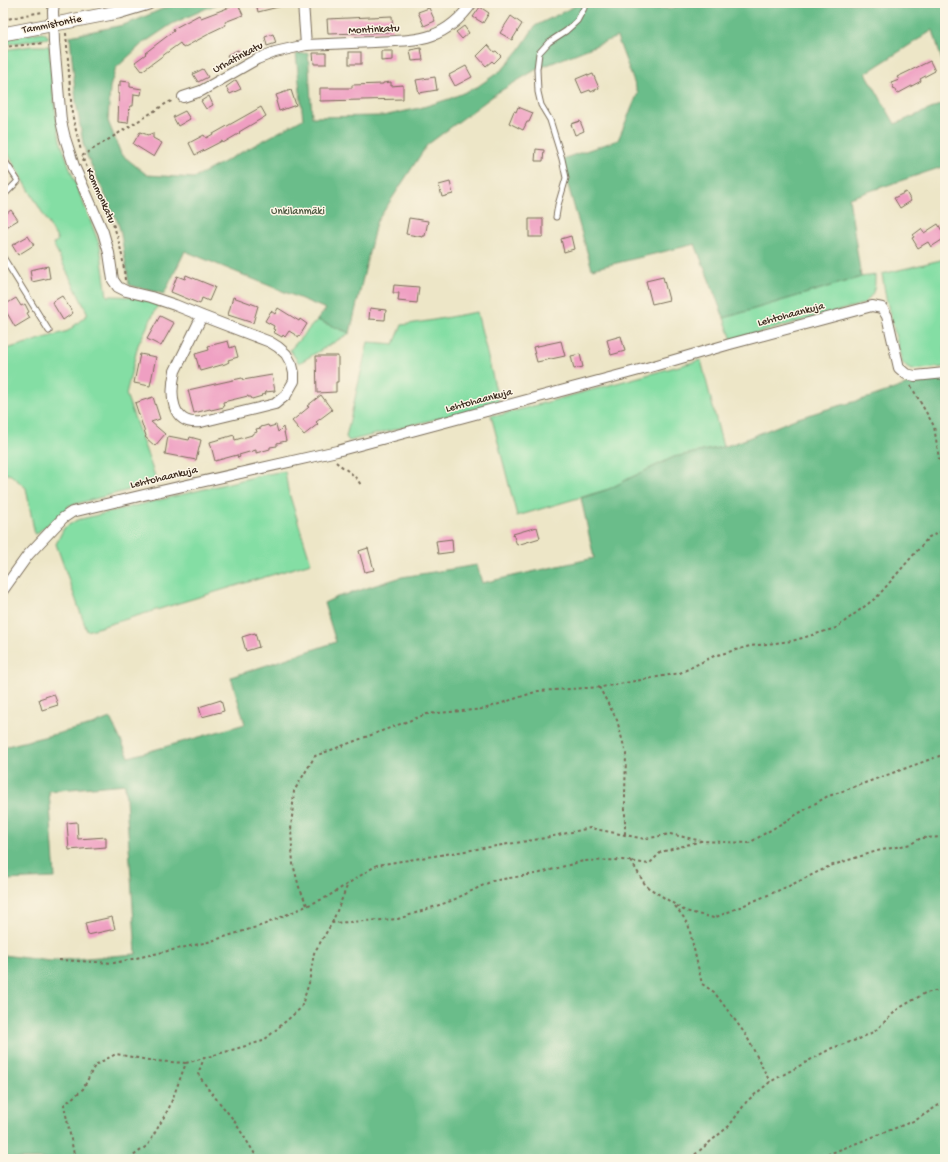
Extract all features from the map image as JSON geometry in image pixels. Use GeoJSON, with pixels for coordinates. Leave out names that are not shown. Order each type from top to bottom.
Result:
{"type":"FeatureCollection","features":[{"type":"Feature","properties":{"kind":"street","name":"Kommonkatu"},"geometry":{"type":"LineString","coordinates":[[54,3],[53,11],[60,23],[54,42],[61,120],[74,166],[103,232],[109,253],[113,280],[118,287],[126,291]]}},
{"type":"Feature","properties":{"kind":"street","name":"Tammistontie"},"geometry":{"type":"LineString","coordinates":[[3,34],[118,12],[148,3]]}},
{"type":"Feature","properties":{"kind":"street"},"geometry":{"type":"LineString","coordinates":[[303,3],[306,45]]}},
{"type":"Feature","properties":{"kind":"street","name":"Montinkatu"},"geometry":{"type":"LineString","coordinates":[[306,45],[406,41],[425,38],[452,24],[472,3]]}},
{"type":"Feature","properties":{"kind":"street","name":"Urhatinkatu"},"geometry":{"type":"LineString","coordinates":[[183,97],[201,91],[257,59],[275,52],[306,45]]}},
{"type":"Feature","properties":{"kind":"street"},"geometry":{"type":"LineString","coordinates":[[126,291],[176,305],[270,342],[278,347],[290,359],[294,373],[294,381],[286,395],[275,404],[201,422],[189,422],[179,416],[172,395],[173,379],[175,371],[202,316]]}},
{"type":"Feature","properties":{"kind":"street","name":"Lehtohaankuja"},"geometry":{"type":"LineString","coordinates":[[3,590],[28,555],[63,518],[72,512],[152,492],[328,453],[872,306],[882,308],[887,316],[899,368],[906,374]]}},
{"type":"Feature","properties":{"kind":"street"},"geometry":{"type":"LineString","coordinates":[[906,374],[914,376],[945,373]]}},
{"type":"Feature","properties":{"kind":"lane"},"geometry":{"type":"LineString","coordinates":[[556,218],[558,205],[566,178],[550,120],[541,105],[538,92],[539,53],[549,42],[566,31],[577,21],[584,8],[584,3]]}},
{"type":"Feature","properties":{"kind":"lane"},"geometry":{"type":"LineString","coordinates":[[3,158],[18,181],[3,196]]}},
{"type":"Feature","properties":{"kind":"lane"},"geometry":{"type":"LineString","coordinates":[[3,257],[50,331]]}},
{"type":"Feature","properties":{"kind":"path"},"geometry":{"type":"LineString","coordinates":[[60,23],[67,40],[72,114],[82,156],[113,224],[119,242],[125,271],[126,291]]}},
{"type":"Feature","properties":{"kind":"path"},"geometry":{"type":"LineString","coordinates":[[3,47],[67,40]]}},
{"type":"Feature","properties":{"kind":"path"},"geometry":{"type":"LineString","coordinates":[[82,156],[167,103],[183,97]]}},
{"type":"Feature","properties":{"kind":"path"},"geometry":{"type":"LineString","coordinates":[[906,374],[913,391],[934,426],[939,459],[945,472]]}},
{"type":"Feature","properties":{"kind":"path"},"geometry":{"type":"LineString","coordinates":[[328,453],[330,458],[359,481],[361,486]]}},
{"type":"Feature","properties":{"kind":"path"},"geometry":{"type":"LineString","coordinates":[[307,906],[299,886],[293,864],[291,830],[294,791],[315,756],[428,714],[484,709],[538,691],[599,687],[680,674],[714,656],[750,646],[792,640],[836,628],[877,597],[929,537],[945,530]]}},
{"type":"Feature","properties":{"kind":"path"},"geometry":{"type":"LineString","coordinates":[[599,687],[618,720],[626,754],[625,835]]}},
{"type":"Feature","properties":{"kind":"path"},"geometry":{"type":"LineString","coordinates":[[59,960],[114,963],[214,940],[263,925],[327,897],[377,865],[540,839],[590,828],[645,839],[670,834],[702,841],[749,843],[826,797],[945,754]]}},
{"type":"Feature","properties":{"kind":"path"},"geometry":{"type":"LineString","coordinates":[[631,862],[646,886],[685,911],[714,918],[790,886],[830,866],[877,851],[911,844],[921,838],[945,837]]}},
{"type":"Feature","properties":{"kind":"path"},"geometry":{"type":"LineString","coordinates":[[332,923],[398,919],[451,901],[492,881],[540,873],[583,860],[622,860],[649,864],[661,852],[702,841]]}},
{"type":"Feature","properties":{"kind":"path"},"geometry":{"type":"LineString","coordinates":[[75,1159],[64,1105],[83,1088],[95,1065],[116,1054],[154,1061],[186,1063],[263,1041],[301,1008],[309,983],[314,953],[332,923],[348,884]]}},
{"type":"Feature","properties":{"kind":"path"},"geometry":{"type":"LineString","coordinates":[[673,903],[688,922],[702,984],[714,992],[746,1035],[770,1082]]}},
{"type":"Feature","properties":{"kind":"path"},"geometry":{"type":"LineString","coordinates":[[691,1159],[692,1156],[729,1126],[747,1101],[770,1082],[832,1048],[859,1039],[874,1031],[898,1009],[926,993],[945,989]]}},
{"type":"Feature","properties":{"kind":"path"},"geometry":{"type":"LineString","coordinates":[[204,1058],[198,1074],[233,1119],[258,1159]]}},
{"type":"Feature","properties":{"kind":"path"},"geometry":{"type":"LineString","coordinates":[[129,1159],[148,1145],[169,1108],[186,1063]]}},
{"type":"Feature","properties":{"kind":"path"},"geometry":{"type":"LineString","coordinates":[[816,1159],[916,1120],[945,1101]]}},
{"type":"Feature","properties":{"kind":"green space","name":"Unkilanmäki"},"geometry":{"type":"Polygon","coordinates":[[[176,3],[220,3],[172,24],[142,44],[116,68],[110,87],[108,121],[121,154],[147,175],[194,178],[303,119],[296,54],[308,53],[312,117],[383,116],[420,108],[449,99],[477,87],[503,69],[520,49],[535,26],[581,3],[611,3],[615,8],[648,9],[673,8],[684,3],[945,3],[945,71],[933,30],[866,73],[895,124],[945,103],[945,166],[849,198],[861,277],[724,318],[695,244],[592,269],[562,159],[618,140],[638,93],[617,37],[537,69],[497,93],[427,145],[376,223],[350,333],[317,320],[326,309],[185,251],[164,294],[129,285],[118,223],[87,156],[83,143],[76,101],[70,36],[123,25],[176,3]]]}},
{"type":"Feature","properties":{"kind":"green space"},"geometry":{"type":"Polygon","coordinates":[[[42,32],[49,38],[3,45],[3,39],[42,32]]]}},
{"type":"Feature","properties":{"kind":"green space"},"geometry":{"type":"Polygon","coordinates":[[[32,46],[49,46],[53,95],[60,140],[100,246],[107,296],[121,296],[145,300],[158,305],[138,345],[126,394],[156,479],[144,486],[68,506],[68,510],[59,515],[35,535],[26,488],[11,475],[3,473],[3,350],[68,331],[88,314],[53,244],[58,240],[3,145],[3,50],[32,46]]]}},
{"type":"Feature","properties":{"kind":"green space"},"geometry":{"type":"Polygon","coordinates":[[[945,259],[945,367],[911,370],[902,362],[886,298],[882,274],[945,259]]]}},
{"type":"Feature","properties":{"kind":"green space"},"geometry":{"type":"Polygon","coordinates":[[[875,275],[874,291],[863,304],[732,340],[724,318],[861,277],[875,275]]]}},
{"type":"Feature","properties":{"kind":"green space"},"geometry":{"type":"Polygon","coordinates":[[[477,312],[499,403],[349,441],[346,437],[368,342],[394,344],[402,325],[477,312]]]}},
{"type":"Feature","properties":{"kind":"green space"},"geometry":{"type":"Polygon","coordinates":[[[317,320],[350,333],[299,363],[290,350],[317,320]]]}},
{"type":"Feature","properties":{"kind":"green space"},"geometry":{"type":"Polygon","coordinates":[[[701,360],[723,447],[674,457],[609,489],[517,516],[491,415],[500,415],[701,360]]]}},
{"type":"Feature","properties":{"kind":"green space"},"geometry":{"type":"Polygon","coordinates":[[[945,378],[945,1159],[3,1159],[3,955],[50,961],[136,954],[125,784],[49,791],[55,878],[3,880],[3,747],[92,725],[110,718],[129,757],[245,724],[231,677],[336,642],[324,603],[337,597],[402,577],[477,565],[482,583],[594,558],[581,498],[609,489],[674,457],[723,447],[795,419],[868,398],[920,380],[945,378]]]}},
{"type":"Feature","properties":{"kind":"green space"},"geometry":{"type":"Polygon","coordinates":[[[285,471],[288,490],[311,563],[87,631],[56,544],[64,528],[77,520],[262,475],[285,471]]]}},
{"type":"Feature","properties":{"kind":"building"},"geometry":{"type":"Polygon","coordinates":[[[256,3],[281,3],[282,6],[258,12],[256,3]]]}},
{"type":"Feature","properties":{"kind":"building"},"geometry":{"type":"Polygon","coordinates":[[[238,4],[243,15],[225,22],[226,25],[183,48],[180,43],[142,71],[135,62],[174,31],[173,29],[199,15],[201,18],[238,4]]]}},
{"type":"Feature","properties":{"kind":"building"},"geometry":{"type":"Polygon","coordinates":[[[480,7],[489,13],[483,23],[473,17],[480,7]]]}},
{"type":"Feature","properties":{"kind":"building"},"geometry":{"type":"Polygon","coordinates":[[[429,8],[435,21],[424,26],[418,12],[429,8]]]}},
{"type":"Feature","properties":{"kind":"building"},"geometry":{"type":"Polygon","coordinates":[[[392,16],[393,32],[328,34],[327,19],[392,16]]]}},
{"type":"Feature","properties":{"kind":"building"},"geometry":{"type":"Polygon","coordinates":[[[511,16],[522,24],[512,40],[500,33],[511,16]]]}},
{"type":"Feature","properties":{"kind":"building"},"geometry":{"type":"Polygon","coordinates":[[[464,26],[469,33],[462,39],[456,32],[464,26]]]}},
{"type":"Feature","properties":{"kind":"building"},"geometry":{"type":"Polygon","coordinates":[[[273,34],[276,43],[267,46],[265,37],[273,34]]]}},
{"type":"Feature","properties":{"kind":"building"},"geometry":{"type":"Polygon","coordinates":[[[488,45],[494,52],[496,51],[501,56],[494,63],[492,61],[486,66],[477,56],[488,45]]]}},
{"type":"Feature","properties":{"kind":"building"},"geometry":{"type":"Polygon","coordinates":[[[421,48],[423,60],[412,61],[410,50],[421,48]]]}},
{"type":"Feature","properties":{"kind":"building"},"geometry":{"type":"Polygon","coordinates":[[[238,50],[241,58],[231,63],[227,55],[238,50]]]}},
{"type":"Feature","properties":{"kind":"building"},"geometry":{"type":"Polygon","coordinates":[[[381,51],[393,51],[393,60],[381,61],[381,51]]]}},
{"type":"Feature","properties":{"kind":"building"},"geometry":{"type":"Polygon","coordinates":[[[349,52],[361,52],[361,64],[349,64],[349,52]]]}},
{"type":"Feature","properties":{"kind":"building"},"geometry":{"type":"Polygon","coordinates":[[[313,53],[326,53],[326,64],[314,64],[313,53]]]}},
{"type":"Feature","properties":{"kind":"building"},"geometry":{"type":"Polygon","coordinates":[[[930,61],[935,71],[920,79],[921,81],[897,94],[891,83],[899,80],[897,77],[930,61]]]}},
{"type":"Feature","properties":{"kind":"building"},"geometry":{"type":"Polygon","coordinates":[[[466,66],[472,77],[455,86],[449,75],[466,66]]]}},
{"type":"Feature","properties":{"kind":"building"},"geometry":{"type":"Polygon","coordinates":[[[203,69],[208,77],[198,82],[193,74],[203,69]]]}},
{"type":"Feature","properties":{"kind":"building"},"geometry":{"type":"Polygon","coordinates":[[[588,74],[588,76],[593,74],[599,88],[591,92],[590,90],[582,93],[576,79],[588,74]]]}},
{"type":"Feature","properties":{"kind":"building"},"geometry":{"type":"Polygon","coordinates":[[[435,77],[437,90],[419,93],[416,80],[435,77]]]}},
{"type":"Feature","properties":{"kind":"building"},"geometry":{"type":"Polygon","coordinates":[[[236,80],[241,89],[230,94],[226,87],[236,80]]]}},
{"type":"Feature","properties":{"kind":"building"},"geometry":{"type":"Polygon","coordinates":[[[120,81],[130,82],[130,87],[142,89],[141,95],[134,94],[133,106],[130,106],[128,123],[118,122],[118,86],[120,86],[120,81]]]}},
{"type":"Feature","properties":{"kind":"building"},"geometry":{"type":"Polygon","coordinates":[[[391,82],[391,86],[403,85],[403,99],[320,101],[320,88],[352,88],[352,85],[383,84],[391,82]]]}},
{"type":"Feature","properties":{"kind":"building"},"geometry":{"type":"Polygon","coordinates":[[[291,90],[296,105],[279,111],[276,95],[291,90]]]}},
{"type":"Feature","properties":{"kind":"building"},"geometry":{"type":"Polygon","coordinates":[[[209,96],[213,105],[206,109],[201,101],[209,96]]]}},
{"type":"Feature","properties":{"kind":"building"},"geometry":{"type":"Polygon","coordinates":[[[261,107],[266,116],[223,143],[222,141],[195,155],[189,143],[204,135],[206,138],[261,107]]]}},
{"type":"Feature","properties":{"kind":"building"},"geometry":{"type":"Polygon","coordinates":[[[518,107],[533,113],[523,130],[509,123],[514,111],[516,112],[518,107]]]}},
{"type":"Feature","properties":{"kind":"building"},"geometry":{"type":"Polygon","coordinates":[[[185,111],[190,119],[178,126],[173,117],[185,111]]]}},
{"type":"Feature","properties":{"kind":"building"},"geometry":{"type":"Polygon","coordinates":[[[580,121],[584,131],[575,135],[571,124],[580,121]]]}},
{"type":"Feature","properties":{"kind":"building"},"geometry":{"type":"Polygon","coordinates":[[[140,132],[148,135],[153,133],[153,138],[162,143],[154,157],[133,144],[140,132]]]}},
{"type":"Feature","properties":{"kind":"building"},"geometry":{"type":"Polygon","coordinates":[[[536,149],[544,150],[543,161],[535,161],[536,149]]]}},
{"type":"Feature","properties":{"kind":"building"},"geometry":{"type":"Polygon","coordinates":[[[450,182],[453,194],[442,197],[439,185],[450,182]]]}},
{"type":"Feature","properties":{"kind":"building"},"geometry":{"type":"Polygon","coordinates":[[[906,192],[911,201],[900,208],[894,198],[906,192]]]}},
{"type":"Feature","properties":{"kind":"building"},"geometry":{"type":"Polygon","coordinates":[[[11,210],[18,220],[3,229],[3,216],[11,210]]]}},
{"type":"Feature","properties":{"kind":"building"},"geometry":{"type":"Polygon","coordinates":[[[409,218],[428,221],[425,236],[423,237],[406,234],[409,218]]]}},
{"type":"Feature","properties":{"kind":"building"},"geometry":{"type":"Polygon","coordinates":[[[529,219],[543,219],[543,237],[529,237],[529,219]]]}},
{"type":"Feature","properties":{"kind":"building"},"geometry":{"type":"Polygon","coordinates":[[[938,224],[945,238],[931,247],[928,242],[918,248],[912,238],[914,237],[913,235],[921,229],[924,233],[938,224]]]}},
{"type":"Feature","properties":{"kind":"building"},"geometry":{"type":"Polygon","coordinates":[[[28,236],[34,245],[18,255],[12,245],[28,236]]]}},
{"type":"Feature","properties":{"kind":"building"},"geometry":{"type":"Polygon","coordinates":[[[571,236],[574,249],[564,252],[561,239],[571,236]]]}},
{"type":"Feature","properties":{"kind":"building"},"geometry":{"type":"Polygon","coordinates":[[[48,266],[50,278],[32,282],[30,270],[48,266]]]}},
{"type":"Feature","properties":{"kind":"building"},"geometry":{"type":"Polygon","coordinates":[[[186,275],[215,287],[209,301],[202,298],[200,304],[171,292],[177,276],[185,279],[186,275]]]}},
{"type":"Feature","properties":{"kind":"building"},"geometry":{"type":"Polygon","coordinates":[[[663,277],[669,300],[652,304],[646,281],[663,277]]]}},
{"type":"Feature","properties":{"kind":"building"},"geometry":{"type":"Polygon","coordinates":[[[394,285],[419,287],[417,303],[398,301],[399,293],[393,293],[394,285]]]}},
{"type":"Feature","properties":{"kind":"building"},"geometry":{"type":"Polygon","coordinates":[[[62,296],[73,313],[63,320],[52,302],[62,296]]]}},
{"type":"Feature","properties":{"kind":"building"},"geometry":{"type":"Polygon","coordinates":[[[233,297],[258,306],[253,323],[228,315],[233,297]]]}},
{"type":"Feature","properties":{"kind":"building"},"geometry":{"type":"Polygon","coordinates":[[[16,298],[21,306],[25,304],[30,318],[15,327],[3,306],[16,298]]]}},
{"type":"Feature","properties":{"kind":"building"},"geometry":{"type":"Polygon","coordinates":[[[278,308],[299,321],[300,319],[307,324],[299,337],[289,331],[285,337],[283,335],[282,337],[273,332],[275,330],[273,329],[274,326],[265,321],[271,311],[275,314],[278,308]]]}},
{"type":"Feature","properties":{"kind":"building"},"geometry":{"type":"Polygon","coordinates":[[[370,308],[386,310],[385,320],[369,319],[370,308]]]}},
{"type":"Feature","properties":{"kind":"building"},"geometry":{"type":"Polygon","coordinates":[[[160,316],[174,323],[161,346],[147,339],[160,316]]]}},
{"type":"Feature","properties":{"kind":"building"},"geometry":{"type":"Polygon","coordinates":[[[621,336],[625,351],[611,355],[607,340],[621,336]]]}},
{"type":"Feature","properties":{"kind":"building"},"geometry":{"type":"Polygon","coordinates":[[[228,341],[230,348],[235,346],[238,357],[228,360],[229,362],[225,364],[200,371],[195,354],[209,350],[208,346],[228,341]]]}},
{"type":"Feature","properties":{"kind":"building"},"geometry":{"type":"Polygon","coordinates":[[[561,341],[565,356],[537,362],[533,347],[561,341]]]}},
{"type":"Feature","properties":{"kind":"building"},"geometry":{"type":"Polygon","coordinates":[[[140,354],[156,357],[150,386],[134,383],[140,354]]]}},
{"type":"Feature","properties":{"kind":"building"},"geometry":{"type":"Polygon","coordinates":[[[580,354],[583,367],[574,369],[571,356],[580,354]]]}},
{"type":"Feature","properties":{"kind":"building"},"geometry":{"type":"Polygon","coordinates":[[[316,356],[338,356],[338,382],[336,382],[336,392],[317,393],[316,356]]]}},
{"type":"Feature","properties":{"kind":"building"},"geometry":{"type":"Polygon","coordinates":[[[272,375],[275,391],[265,392],[266,394],[252,399],[248,396],[223,402],[224,407],[194,413],[188,390],[242,378],[243,380],[272,375]]]}},
{"type":"Feature","properties":{"kind":"building"},"geometry":{"type":"Polygon","coordinates":[[[321,395],[332,410],[316,422],[318,424],[304,435],[292,421],[321,395]]]}},
{"type":"Feature","properties":{"kind":"building"},"geometry":{"type":"Polygon","coordinates":[[[153,397],[160,419],[151,422],[165,434],[155,446],[145,437],[146,436],[135,403],[153,397]]]}},
{"type":"Feature","properties":{"kind":"building"},"geometry":{"type":"Polygon","coordinates":[[[268,425],[269,427],[276,425],[278,432],[283,427],[286,441],[277,443],[277,446],[270,447],[270,449],[256,453],[256,450],[239,455],[240,457],[238,458],[237,455],[215,461],[210,442],[234,435],[235,440],[252,435],[257,432],[256,429],[268,425]]]}},
{"type":"Feature","properties":{"kind":"building"},"geometry":{"type":"Polygon","coordinates":[[[168,436],[189,440],[190,437],[201,440],[196,460],[165,454],[168,436]]]}},
{"type":"Feature","properties":{"kind":"building"},"geometry":{"type":"Polygon","coordinates":[[[537,527],[540,538],[517,545],[513,534],[537,527]]]}},
{"type":"Feature","properties":{"kind":"building"},"geometry":{"type":"Polygon","coordinates":[[[452,539],[453,552],[438,554],[436,541],[452,539]]]}},
{"type":"Feature","properties":{"kind":"building"},"geometry":{"type":"Polygon","coordinates":[[[368,548],[374,570],[365,572],[359,551],[368,548]]]}},
{"type":"Feature","properties":{"kind":"building"},"geometry":{"type":"Polygon","coordinates":[[[255,633],[259,647],[246,651],[242,637],[255,633]]]}},
{"type":"Feature","properties":{"kind":"building"},"geometry":{"type":"Polygon","coordinates":[[[54,694],[58,705],[42,710],[39,699],[54,694]]]}},
{"type":"Feature","properties":{"kind":"building"},"geometry":{"type":"Polygon","coordinates":[[[221,700],[224,711],[202,717],[199,707],[221,700]]]}},
{"type":"Feature","properties":{"kind":"building"},"geometry":{"type":"Polygon","coordinates":[[[77,822],[78,839],[106,837],[106,847],[69,850],[67,823],[77,822]]]}},
{"type":"Feature","properties":{"kind":"building"},"geometry":{"type":"Polygon","coordinates":[[[112,917],[115,929],[88,935],[85,923],[112,917]]]}}]}
